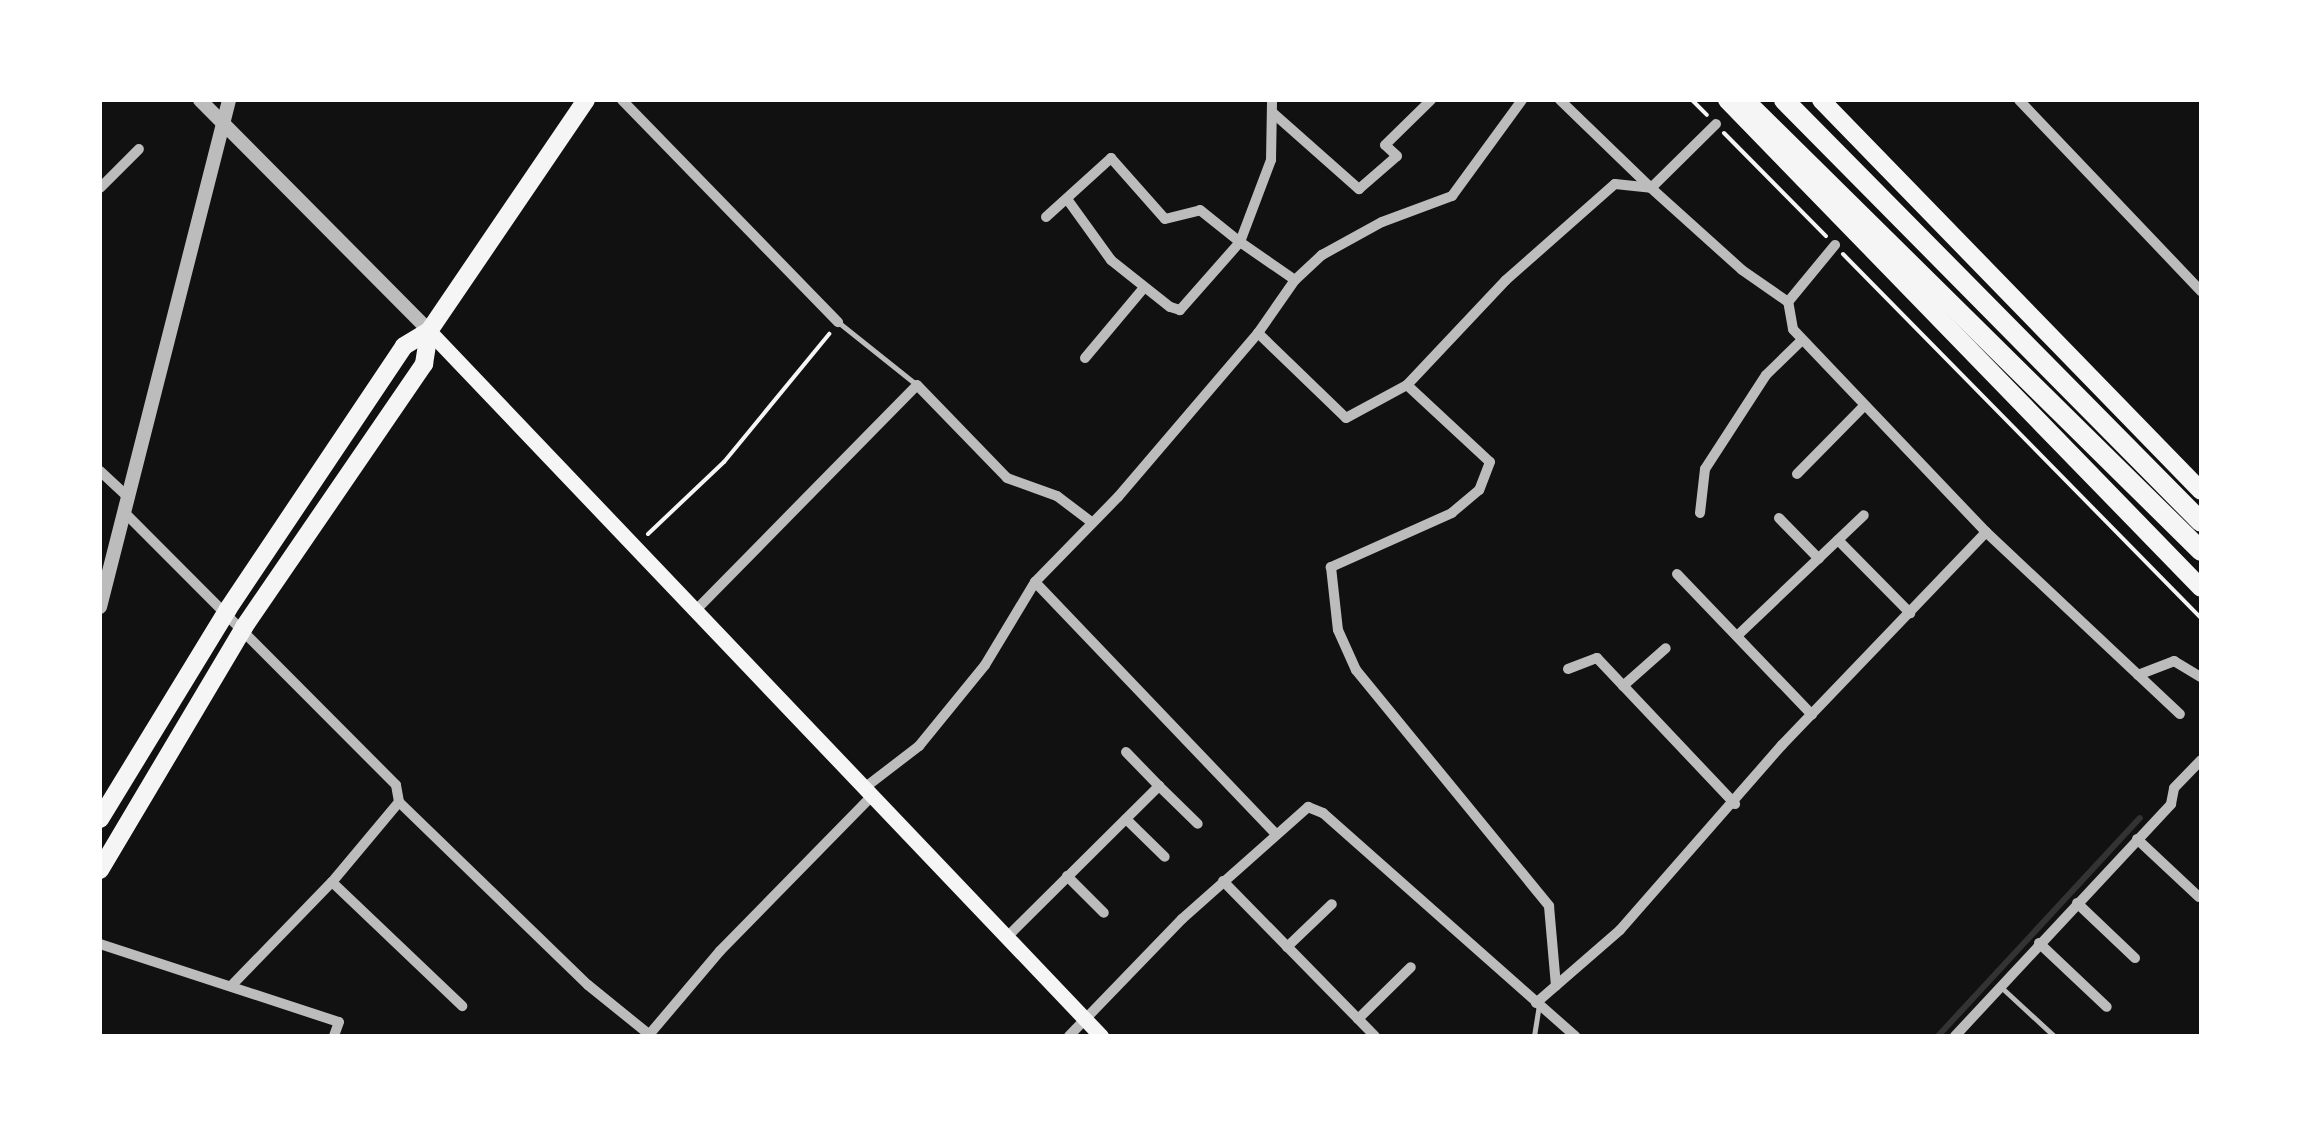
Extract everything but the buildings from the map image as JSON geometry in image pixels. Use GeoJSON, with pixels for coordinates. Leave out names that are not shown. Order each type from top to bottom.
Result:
{"type":"FeatureCollection","features":[{"type":"Feature","properties":{"kind":"highway"},"geometry":{"type":"LineString","coordinates":[[1727,100],[1866,224]]}},
{"type":"Feature","properties":{"kind":"highway"},"geometry":{"type":"LineString","coordinates":[[1744,100],[2201,551]]}},
{"type":"Feature","properties":{"kind":"highway"},"geometry":{"type":"LineString","coordinates":[[1784,100],[2201,522]]}},
{"type":"Feature","properties":{"kind":"main road"},"geometry":{"type":"LineString","coordinates":[[100,818],[228,609],[404,346],[428,331],[586,100]]}},
{"type":"Feature","properties":{"kind":"main road"},"geometry":{"type":"LineString","coordinates":[[1727,100],[2201,588]]}},
{"type":"Feature","properties":{"kind":"main road"},"geometry":{"type":"LineString","coordinates":[[1820,100],[2201,491]]}},
{"type":"Feature","properties":{"kind":"main road"},"geometry":{"type":"LineString","coordinates":[[428,331],[1101,1036]]}},
{"type":"Feature","properties":{"kind":"main road"},"geometry":{"type":"LineString","coordinates":[[100,870],[244,626],[424,364],[428,331]]}},
{"type":"Feature","properties":{"kind":"street"},"geometry":{"type":"LineString","coordinates":[[200,100],[428,331]]}},
{"type":"Feature","properties":{"kind":"street"},"geometry":{"type":"LineString","coordinates":[[100,607],[230,100]]}},
{"type":"Feature","properties":{"kind":"street"},"geometry":{"type":"LineString","coordinates":[[622,100],[838,322]]}},
{"type":"Feature","properties":{"kind":"street"},"geometry":{"type":"LineString","coordinates":[[1067,199],[1142,290],[1180,310],[1240,242],[1271,160],[1272,100]]}},
{"type":"Feature","properties":{"kind":"street"},"geometry":{"type":"LineString","coordinates":[[1272,113],[1360,189],[1397,156],[1385,145],[1431,100]]}},
{"type":"Feature","properties":{"kind":"street"},"geometry":{"type":"LineString","coordinates":[[100,471],[127,506],[396,786],[400,802],[588,985],[650,1036],[720,951],[867,793],[919,746],[970,684],[1035,582],[1090,521],[1118,497],[1258,332],[1294,280],[1368,230],[1452,196],[1522,100]]}},
{"type":"Feature","properties":{"kind":"street"},"geometry":{"type":"LineString","coordinates":[[1560,100],[1742,270],[1788,302],[1792,330],[1864,406],[1986,532],[2180,714]]}},
{"type":"Feature","properties":{"kind":"street"},"geometry":{"type":"LineString","coordinates":[[2019,100],[2201,291]]}},
{"type":"Feature","properties":{"kind":"street"},"geometry":{"type":"LineString","coordinates":[[1651,188],[1716,124]]}},
{"type":"Feature","properties":{"kind":"street"},"geometry":{"type":"LineString","coordinates":[[100,188],[139,149]]}},
{"type":"Feature","properties":{"kind":"street"},"geometry":{"type":"LineString","coordinates":[[1046,217],[1111,158],[1164,219],[1200,210],[1294,280]]}},
{"type":"Feature","properties":{"kind":"street"},"geometry":{"type":"LineString","coordinates":[[1258,332],[1346,418],[1407,384],[1506,280],[1615,184],[1651,188]]}},
{"type":"Feature","properties":{"kind":"street"},"geometry":{"type":"LineString","coordinates":[[1788,302],[1835,245]]}},
{"type":"Feature","properties":{"kind":"street"},"geometry":{"type":"LineString","coordinates":[[1084,358],[1142,290]]}},
{"type":"Feature","properties":{"kind":"street"},"geometry":{"type":"LineString","coordinates":[[1700,514],[1705,469],[1766,375],[1802,340]]}},
{"type":"Feature","properties":{"kind":"street"},"geometry":{"type":"LineString","coordinates":[[694,613],[916,384],[1007,478],[1058,496],[1090,521]]}},
{"type":"Feature","properties":{"kind":"street"},"geometry":{"type":"LineString","coordinates":[[1407,384],[1490,462],[1479,490],[1452,513],[1331,567],[1338,630],[1356,670],[1549,906],[1556,986]]}},
{"type":"Feature","properties":{"kind":"street"},"geometry":{"type":"LineString","coordinates":[[1797,474],[1864,406]]}},
{"type":"Feature","properties":{"kind":"street"},"geometry":{"type":"LineString","coordinates":[[1737,636],[1864,516]]}},
{"type":"Feature","properties":{"kind":"street"},"geometry":{"type":"LineString","coordinates":[[1780,518],[1819,559]]}},
{"type":"Feature","properties":{"kind":"street"},"geometry":{"type":"LineString","coordinates":[[1538,1004],[1620,930],[1812,715],[1986,532]]}},
{"type":"Feature","properties":{"kind":"street"},"geometry":{"type":"LineString","coordinates":[[1838,540],[1910,613]]}},
{"type":"Feature","properties":{"kind":"street"},"geometry":{"type":"LineString","coordinates":[[1677,574],[1812,715]]}},
{"type":"Feature","properties":{"kind":"street"},"geometry":{"type":"LineString","coordinates":[[1035,582],[1276,834]]}},
{"type":"Feature","properties":{"kind":"street"},"geometry":{"type":"LineString","coordinates":[[1623,686],[1666,648]]}},
{"type":"Feature","properties":{"kind":"street"},"geometry":{"type":"LineString","coordinates":[[1568,669],[1598,658],[1735,804]]}},
{"type":"Feature","properties":{"kind":"street"},"geometry":{"type":"LineString","coordinates":[[2138,675],[2174,661],[2201,677]]}},
{"type":"Feature","properties":{"kind":"street"},"geometry":{"type":"LineString","coordinates":[[1126,752],[1198,824]]}},
{"type":"Feature","properties":{"kind":"street"},"geometry":{"type":"LineString","coordinates":[[1954,1036],[2138,839],[2201,760]]}},
{"type":"Feature","properties":{"kind":"street"},"geometry":{"type":"LineString","coordinates":[[1006,938],[1159,786]]}},
{"type":"Feature","properties":{"kind":"street"},"geometry":{"type":"LineString","coordinates":[[232,984],[332,882],[400,802]]}},
{"type":"Feature","properties":{"kind":"street"},"geometry":{"type":"LineString","coordinates":[[1069,1036],[1223,882],[1308,807],[1323,813],[1576,1036]]}},
{"type":"Feature","properties":{"kind":"street"},"geometry":{"type":"LineString","coordinates":[[1126,819],[1165,857]]}},
{"type":"Feature","properties":{"kind":"street"},"geometry":{"type":"LineString","coordinates":[[2138,839],[2199,897]]}},
{"type":"Feature","properties":{"kind":"street"},"geometry":{"type":"LineString","coordinates":[[1067,876],[1104,913]]}},
{"type":"Feature","properties":{"kind":"street"},"geometry":{"type":"LineString","coordinates":[[332,882],[462,1006]]}},
{"type":"Feature","properties":{"kind":"street"},"geometry":{"type":"LineString","coordinates":[[1223,882],[1375,1036]]}},
{"type":"Feature","properties":{"kind":"street"},"geometry":{"type":"LineString","coordinates":[[2078,903],[2135,958]]}},
{"type":"Feature","properties":{"kind":"street"},"geometry":{"type":"LineString","coordinates":[[1287,946],[1332,904]]}},
{"type":"Feature","properties":{"kind":"street"},"geometry":{"type":"LineString","coordinates":[[2040,943],[2107,1006]]}},
{"type":"Feature","properties":{"kind":"street"},"geometry":{"type":"LineString","coordinates":[[100,944],[339,1022],[334,1036]]}},
{"type":"Feature","properties":{"kind":"street"},"geometry":{"type":"LineString","coordinates":[[1358,1019],[1411,966]]}},
{"type":"Feature","properties":{"kind":"lane"},"geometry":{"type":"LineString","coordinates":[[838,322],[916,384]]}},
{"type":"Feature","properties":{"kind":"lane"},"geometry":{"type":"LineString","coordinates":[[2000,986],[2054,1036]]}},
{"type":"Feature","properties":{"kind":"lane"},"geometry":{"type":"LineString","coordinates":[[1534,1036],[1538,1004]]}},
{"type":"Feature","properties":{"kind":"path"},"geometry":{"type":"LineString","coordinates":[[1692,100],[2201,618]]}},
{"type":"Feature","properties":{"kind":"path"},"geometry":{"type":"LineString","coordinates":[[633,548],[724,462],[838,322]]}},
{"type":"Feature","properties":{"kind":"waterway"},"geometry":{"type":"LineString","coordinates":[[1938,1036],[2140,818]]}}]}
